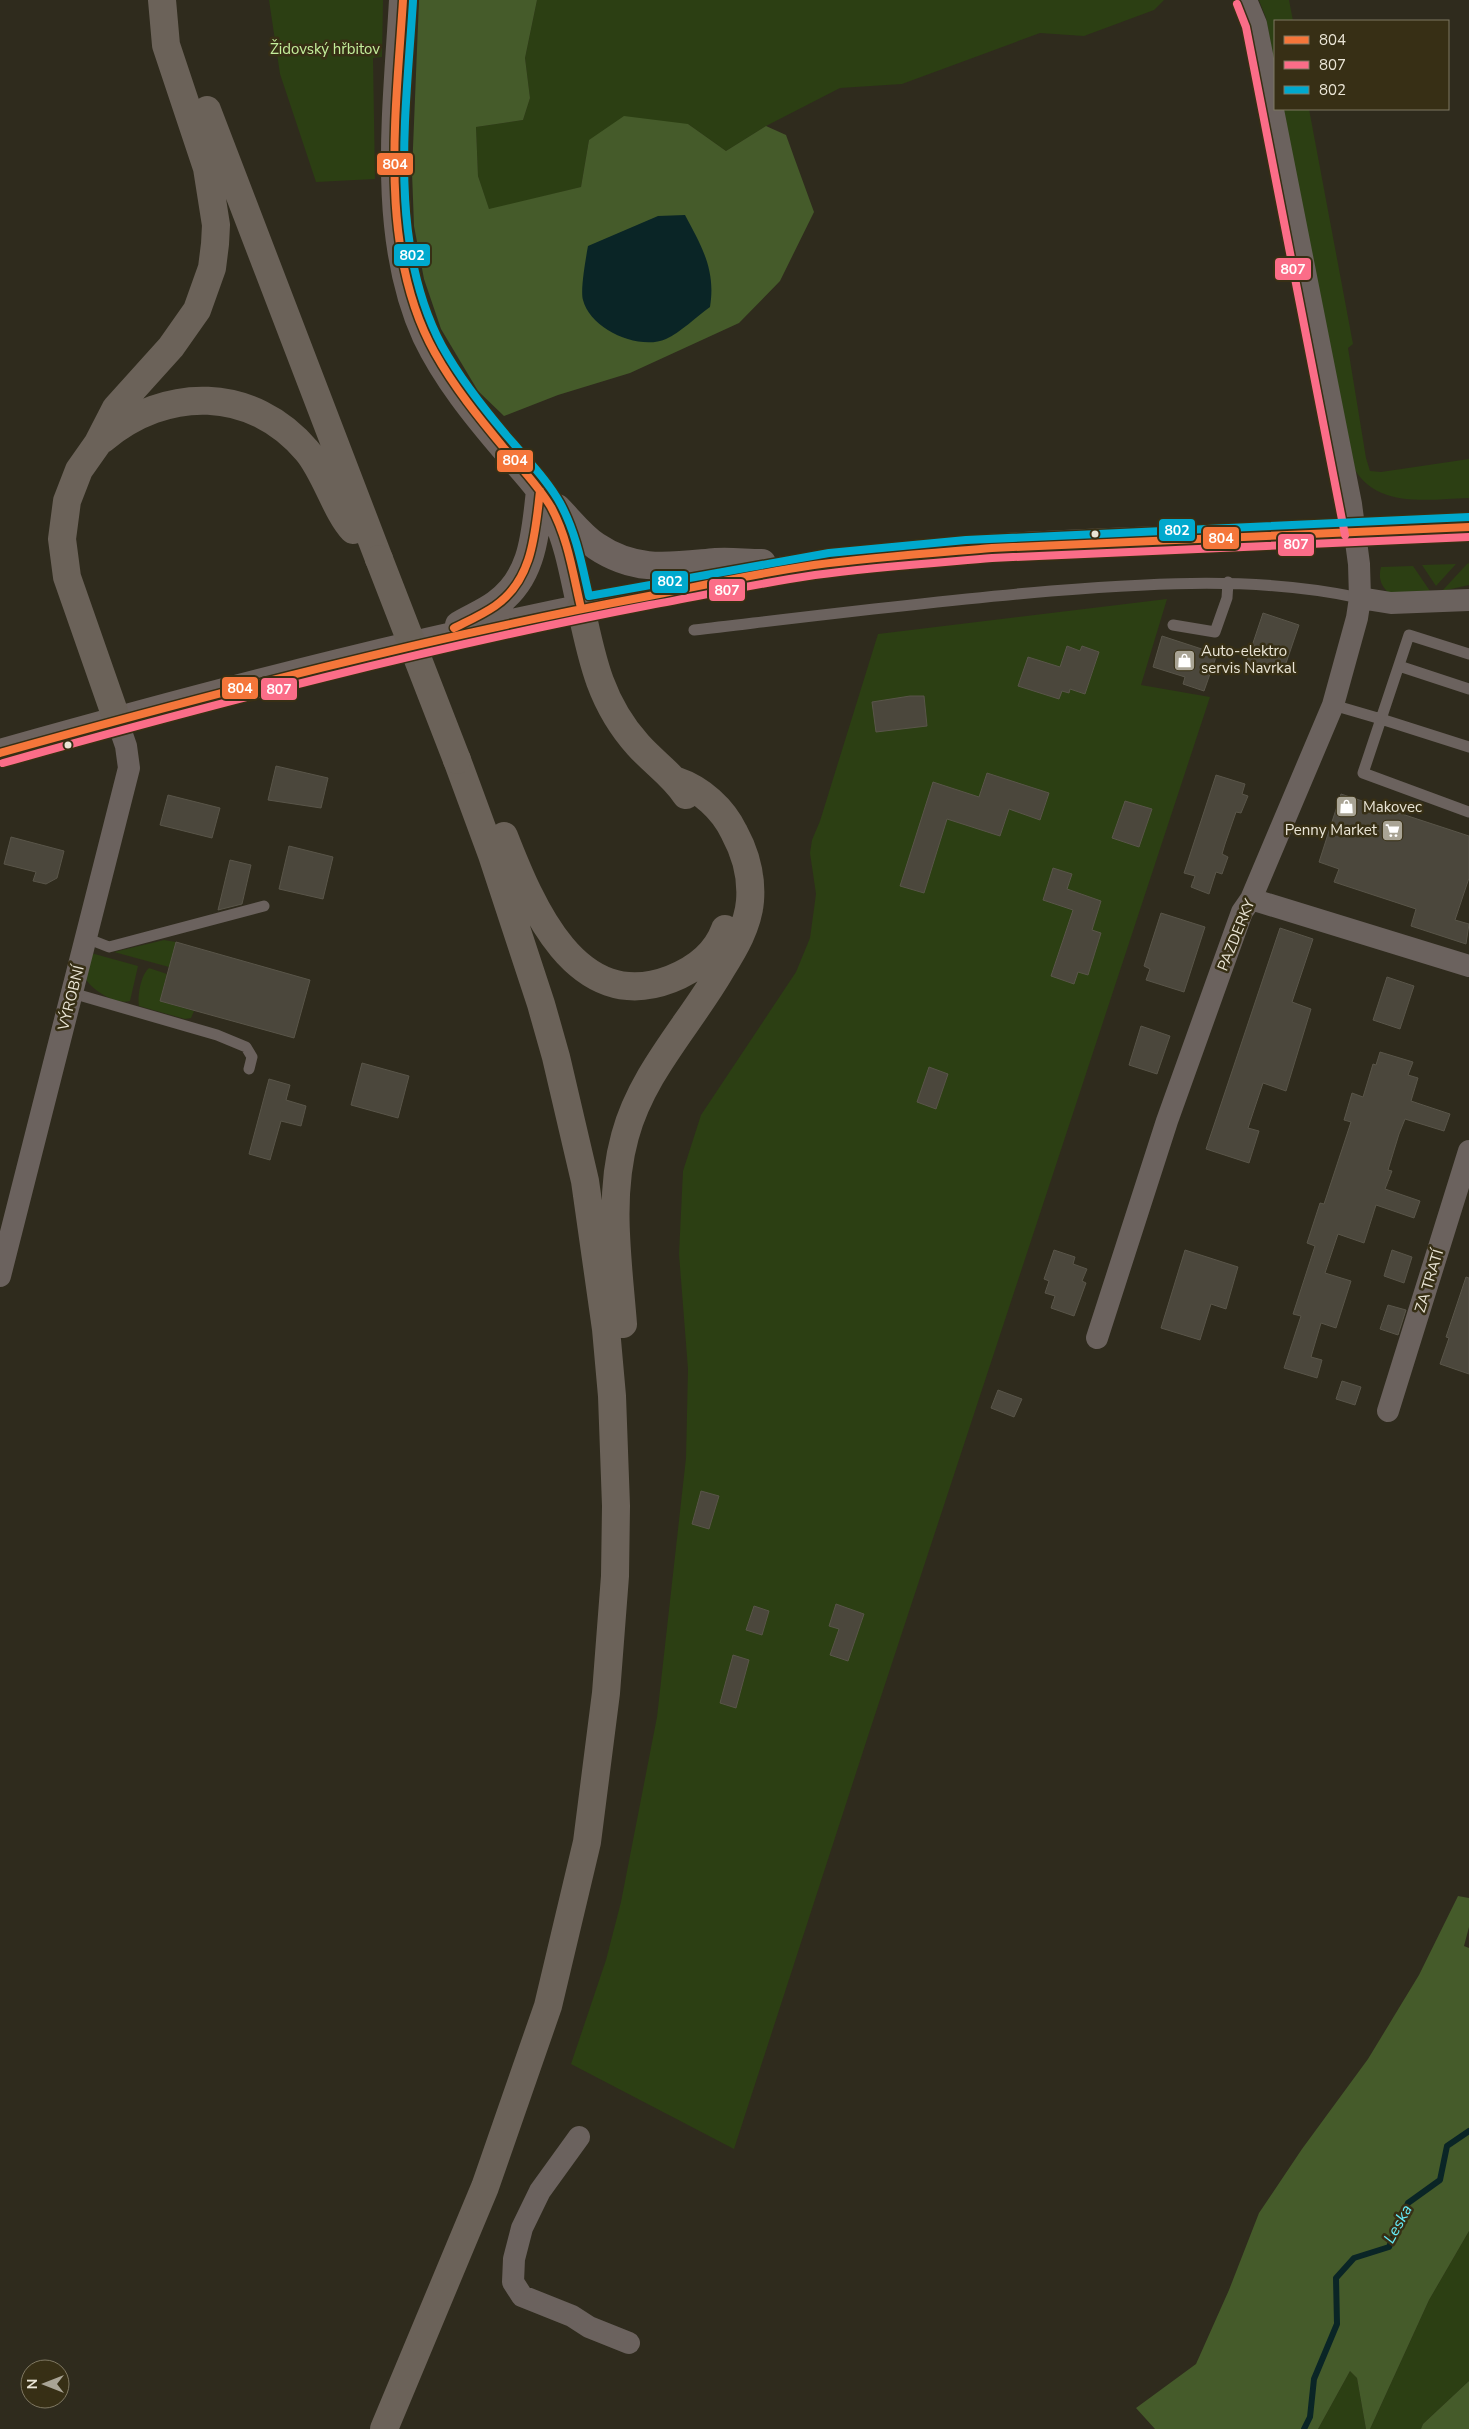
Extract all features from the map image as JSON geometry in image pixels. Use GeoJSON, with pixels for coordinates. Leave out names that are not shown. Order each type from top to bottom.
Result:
{"type":"FeatureCollection","features":[{"type":"Feature","properties":{"kind":"main road"},"geometry":{"type":"LineString","coordinates":[[117,720],[67,577],[62,539],[63,520],[72,485],[79,470],[98,443],[116,408],[171,347],[197,310],[212,268],[216,225],[207,168],[166,45],[162,0]]}},
{"type":"Feature","properties":{"kind":"main road"},"geometry":{"type":"LineString","coordinates":[[169,0],[208,114],[261,256],[458,762],[492,855],[541,1004],[585,1181],[606,1329],[612,1396],[616,1506],[613,1627],[587,1842],[548,2006],[485,2187],[384,2429]]}},
{"type":"Feature","properties":{"kind":"main road"},"geometry":{"type":"LineString","coordinates":[[403,0],[396,172],[398,228],[408,284],[426,336],[464,401],[540,491],[596,545],[619,558],[642,565],[659,567],[717,562],[831,563]]}},
{"type":"Feature","properties":{"kind":"main road"},"geometry":{"type":"LineString","coordinates":[[98,443],[131,419],[169,404],[211,400],[233,403],[252,409],[268,417],[288,432],[308,452],[350,527],[379,557]]}},
{"type":"Feature","properties":{"kind":"main road"},"geometry":{"type":"LineString","coordinates":[[458,762],[483,779],[522,883],[554,938],[582,968],[606,980],[626,985],[659,984],[692,970],[706,959],[723,936],[734,906],[735,888],[732,865],[723,842],[711,825],[690,803],[677,781],[637,744],[607,701],[594,668],[582,608],[567,550],[556,516],[540,491]]}},
{"type":"Feature","properties":{"kind":"main road"},"geometry":{"type":"LineString","coordinates":[[434,639],[495,605],[517,584],[525,570],[533,546],[540,491]]}},
{"type":"Feature","properties":{"kind":"main road"},"geometry":{"type":"LineString","coordinates":[[0,753],[117,720],[434,639],[582,608],[831,563],[977,550],[1201,538],[1469,527]]}},
{"type":"Feature","properties":{"kind":"main road"},"geometry":{"type":"LineString","coordinates":[[616,1506],[630,1414],[615,1216],[616,1186],[625,1136],[646,1083],[712,985],[742,934],[750,902],[747,859],[732,826],[692,786],[677,781]]}},
{"type":"Feature","properties":{"kind":"street","name":"PAZDERKY"},"geometry":{"type":"LineString","coordinates":[[1097,1338],[1167,1121],[1242,912],[1251,899],[1333,705],[1357,618],[1360,598],[1359,564],[1355,533],[1256,24],[1246,0]]}},
{"type":"Feature","properties":{"kind":"street"},"geometry":{"type":"LineString","coordinates":[[1360,598],[1391,602],[1468,599]]}},
{"type":"Feature","properties":{"kind":"street","name":"VÝROBNÍ"},"geometry":{"type":"LineString","coordinates":[[0,1276],[129,768],[126,746],[117,720]]}},
{"type":"Feature","properties":{"kind":"street"},"geometry":{"type":"LineString","coordinates":[[1251,899],[1469,966]]}},
{"type":"Feature","properties":{"kind":"street","name":"ZA TRATÍ"},"geometry":{"type":"LineString","coordinates":[[1388,1411],[1469,1151]]}},
{"type":"Feature","properties":{"kind":"street"},"geometry":{"type":"LineString","coordinates":[[578,2137],[540,2191],[522,2228],[514,2259],[512,2282],[522,2296],[572,2316],[589,2326],[629,2343]]}},
{"type":"Feature","properties":{"kind":"lane"},"geometry":{"type":"LineString","coordinates":[[694,630],[892,606],[1120,586],[1228,582],[1329,591],[1360,598]]}},
{"type":"Feature","properties":{"kind":"lane"},"geometry":{"type":"LineString","coordinates":[[1173,625],[1215,632],[1227,598],[1228,582]]}},
{"type":"Feature","properties":{"kind":"lane"},"geometry":{"type":"LineString","coordinates":[[1469,654],[1409,635],[1363,773],[1469,812]]}},
{"type":"Feature","properties":{"kind":"lane"},"geometry":{"type":"LineString","coordinates":[[1399,666],[1469,690]]}},
{"type":"Feature","properties":{"kind":"lane"},"geometry":{"type":"LineString","coordinates":[[1333,705],[1469,747]]}},
{"type":"Feature","properties":{"kind":"lane"},"geometry":{"type":"LineString","coordinates":[[86,938],[110,947],[264,906]]}},
{"type":"Feature","properties":{"kind":"lane"},"geometry":{"type":"LineString","coordinates":[[72,993],[217,1035],[246,1047],[252,1057],[249,1069]]}},
{"type":"Feature","properties":{"kind":"green space","name":"Židovský hřbitov"},"geometry":{"type":"Polygon","coordinates":[[[269,0],[383,0],[382,57],[373,58],[375,179],[316,182],[280,74],[269,0]]]}},
{"type":"Feature","properties":{"kind":"green space"},"geometry":{"type":"Polygon","coordinates":[[[419,0],[537,0],[525,58],[530,98],[523,120],[476,127],[478,176],[489,209],[581,187],[589,140],[624,116],[688,124],[726,151],[766,126],[786,135],[814,212],[780,281],[739,323],[630,373],[558,395],[504,416],[478,391],[441,329],[424,279],[414,226],[412,172],[419,0]]]}},
{"type":"Feature","properties":{"kind":"green space"},"geometry":{"type":"Polygon","coordinates":[[[537,0],[1164,0],[1154,10],[1084,36],[1040,33],[902,84],[840,88],[766,126],[726,151],[688,124],[589,140],[581,187],[489,210],[478,176],[476,127],[523,120],[530,98],[525,58],[537,0]]]}},
{"type":"Feature","properties":{"kind":"green space"},"geometry":{"type":"Polygon","coordinates":[[[1259,0],[1289,0],[1293,20],[1274,20],[1274,62],[1266,18],[1259,0]]]}},
{"type":"Feature","properties":{"kind":"green space"},"geometry":{"type":"Polygon","coordinates":[[[1283,110],[1309,110],[1353,344],[1348,348],[1366,458],[1370,471],[1381,472],[1469,459],[1469,498],[1422,500],[1391,496],[1377,491],[1365,482],[1355,470],[1283,110]]]}},
{"type":"Feature","properties":{"kind":"green space"},"geometry":{"type":"Polygon","coordinates":[[[1469,563],[1469,585],[1442,591],[1467,564],[1469,563]]]}},
{"type":"Feature","properties":{"kind":"green space"},"geometry":{"type":"Polygon","coordinates":[[[1456,564],[1436,586],[1422,565],[1456,564]]]}},
{"type":"Feature","properties":{"kind":"green space"},"geometry":{"type":"Polygon","coordinates":[[[1413,566],[1430,591],[1389,593],[1382,585],[1380,578],[1381,567],[1413,566]]]}},
{"type":"Feature","properties":{"kind":"green space"},"geometry":{"type":"Polygon","coordinates":[[[1167,599],[1141,685],[1210,697],[734,2149],[571,2064],[606,1960],[621,1902],[657,1717],[686,1458],[688,1369],[679,1254],[683,1171],[701,1115],[796,972],[810,938],[816,894],[810,853],[812,840],[820,821],[878,634],[1167,599]]]}},
{"type":"Feature","properties":{"kind":"green space"},"geometry":{"type":"Polygon","coordinates":[[[164,940],[176,942],[169,967],[114,952],[164,940]]]}},
{"type":"Feature","properties":{"kind":"green space"},"geometry":{"type":"Polygon","coordinates":[[[91,953],[138,966],[130,1001],[118,1001],[104,996],[88,983],[85,978],[91,953]]]}},
{"type":"Feature","properties":{"kind":"green space"},"geometry":{"type":"Polygon","coordinates":[[[149,968],[167,974],[160,1001],[194,1011],[191,1018],[185,1019],[139,1006],[140,986],[149,968]]]}},
{"type":"Feature","properties":{"kind":"green space"},"geometry":{"type":"Polygon","coordinates":[[[1458,1896],[1469,1898],[1469,1927],[1464,1946],[1469,1948],[1469,2231],[1429,2300],[1370,2429],[1366,2429],[1357,2378],[1350,2371],[1318,2429],[1155,2429],[1136,2408],[1196,2364],[1229,2290],[1259,2213],[1302,2149],[1368,2059],[1419,1975],[1458,1896]]]}},
{"type":"Feature","properties":{"kind":"green space"},"geometry":{"type":"Polygon","coordinates":[[[1469,2231],[1469,2381],[1423,2424],[1421,2429],[1370,2429],[1429,2300],[1469,2231]]]}},
{"type":"Feature","properties":{"kind":"green space"},"geometry":{"type":"Polygon","coordinates":[[[1350,2371],[1357,2378],[1366,2429],[1318,2429],[1350,2371]]]}},
{"type":"Feature","properties":{"kind":"green space"},"geometry":{"type":"Polygon","coordinates":[[[1469,2381],[1469,2429],[1421,2429],[1423,2424],[1469,2381]]]}},
{"type":"Feature","properties":{"kind":"water"},"geometry":{"type":"Polygon","coordinates":[[[685,215],[702,248],[709,270],[711,282],[710,307],[677,333],[655,342],[630,340],[605,328],[587,310],[582,296],[588,246],[658,216],[685,215]]]}},
{"type":"Feature","properties":{"kind":"building"},"geometry":{"type":"Polygon","coordinates":[[[1263,613],[1299,625],[1282,675],[1246,664],[1263,613]]]}},
{"type":"Feature","properties":{"kind":"building","name":"Auto-elektro servis Navrkal"},"geometry":{"type":"Polygon","coordinates":[[[1162,636],[1217,654],[1204,691],[1183,684],[1185,677],[1153,667],[1162,636]]]}},
{"type":"Feature","properties":{"kind":"building"},"geometry":{"type":"Polygon","coordinates":[[[1067,646],[1080,651],[1082,646],[1099,652],[1085,694],[1070,689],[1069,693],[1062,691],[1059,699],[1018,686],[1028,657],[1060,667],[1067,646]]]}},
{"type":"Feature","properties":{"kind":"building"},"geometry":{"type":"Polygon","coordinates":[[[910,696],[924,696],[927,726],[876,732],[872,702],[910,696]]]}},
{"type":"Feature","properties":{"kind":"building"},"geometry":{"type":"Polygon","coordinates":[[[276,766],[328,778],[321,808],[268,800],[276,766]]]}},
{"type":"Feature","properties":{"kind":"building"},"geometry":{"type":"Polygon","coordinates":[[[987,773],[1049,793],[1040,820],[1009,809],[1000,836],[947,819],[924,893],[900,886],[933,782],[979,797],[987,773]]]}},
{"type":"Feature","properties":{"kind":"building"},"geometry":{"type":"Polygon","coordinates":[[[1216,775],[1245,784],[1242,794],[1248,796],[1241,813],[1236,812],[1222,854],[1228,857],[1222,874],[1216,872],[1209,894],[1191,887],[1195,876],[1184,873],[1216,775]]]}},
{"type":"Feature","properties":{"kind":"building"},"geometry":{"type":"Polygon","coordinates":[[[1341,794],[1469,836],[1469,878],[1455,920],[1469,924],[1466,944],[1411,926],[1416,909],[1334,882],[1339,869],[1319,862],[1341,794]]]}},
{"type":"Feature","properties":{"kind":"building"},"geometry":{"type":"Polygon","coordinates":[[[168,795],[220,808],[212,838],[160,825],[168,795]]]}},
{"type":"Feature","properties":{"kind":"building"},"geometry":{"type":"Polygon","coordinates":[[[1125,801],[1152,809],[1139,847],[1112,838],[1125,801]]]}},
{"type":"Feature","properties":{"kind":"building"},"geometry":{"type":"Polygon","coordinates":[[[11,837],[64,851],[57,878],[46,884],[33,881],[36,872],[4,864],[11,837]]]}},
{"type":"Feature","properties":{"kind":"building"},"geometry":{"type":"Polygon","coordinates":[[[289,846],[333,857],[323,899],[279,889],[289,846]]]}},
{"type":"Feature","properties":{"kind":"building"},"geometry":{"type":"Polygon","coordinates":[[[230,860],[251,865],[242,904],[218,910],[230,860]]]}},
{"type":"Feature","properties":{"kind":"building"},"geometry":{"type":"Polygon","coordinates":[[[1053,868],[1072,874],[1067,889],[1101,901],[1092,930],[1101,933],[1088,975],[1078,972],[1074,984],[1051,976],[1073,910],[1043,900],[1053,868]]]}},
{"type":"Feature","properties":{"kind":"building"},"geometry":{"type":"Polygon","coordinates":[[[1161,913],[1205,927],[1184,992],[1146,980],[1150,969],[1144,966],[1161,913]]]}},
{"type":"Feature","properties":{"kind":"building"},"geometry":{"type":"Polygon","coordinates":[[[1280,928],[1313,939],[1292,1002],[1311,1009],[1286,1091],[1263,1083],[1248,1128],[1259,1131],[1249,1163],[1206,1149],[1280,928]]]}},
{"type":"Feature","properties":{"kind":"building"},"geometry":{"type":"Polygon","coordinates":[[[176,942],[310,980],[294,1038],[160,1001],[176,942]]]}},
{"type":"Feature","properties":{"kind":"building"},"geometry":{"type":"Polygon","coordinates":[[[1387,977],[1414,986],[1400,1029],[1373,1020],[1387,977]]]}},
{"type":"Feature","properties":{"kind":"building"},"geometry":{"type":"Polygon","coordinates":[[[1141,1026],[1170,1036],[1157,1074],[1129,1065],[1141,1026]]]}},
{"type":"Feature","properties":{"kind":"building"},"geometry":{"type":"Polygon","coordinates":[[[1380,1052],[1413,1062],[1408,1075],[1418,1078],[1411,1101],[1450,1114],[1444,1131],[1405,1119],[1399,1134],[1388,1170],[1392,1171],[1385,1189],[1420,1201],[1414,1218],[1376,1205],[1364,1243],[1338,1234],[1325,1273],[1351,1281],[1336,1328],[1321,1323],[1311,1357],[1322,1360],[1317,1378],[1284,1368],[1301,1316],[1293,1314],[1315,1246],[1307,1243],[1320,1203],[1324,1204],[1351,1122],[1344,1120],[1352,1093],[1363,1097],[1373,1064],[1376,1065],[1380,1052]]]}},
{"type":"Feature","properties":{"kind":"building"},"geometry":{"type":"Polygon","coordinates":[[[362,1063],[409,1076],[398,1118],[351,1105],[362,1063]]]}},
{"type":"Feature","properties":{"kind":"building"},"geometry":{"type":"Polygon","coordinates":[[[929,1067],[948,1074],[936,1109],[917,1102],[929,1067]]]}},
{"type":"Feature","properties":{"kind":"building"},"geometry":{"type":"Polygon","coordinates":[[[269,1079],[290,1085],[286,1100],[306,1106],[301,1126],[281,1121],[270,1160],[249,1154],[269,1079]]]}},
{"type":"Feature","properties":{"kind":"building"},"geometry":{"type":"Polygon","coordinates":[[[1054,1250],[1075,1257],[1073,1264],[1087,1269],[1082,1281],[1086,1283],[1074,1316],[1051,1308],[1055,1296],[1045,1293],[1049,1281],[1044,1279],[1054,1250]]]}},
{"type":"Feature","properties":{"kind":"building"},"geometry":{"type":"Polygon","coordinates":[[[1185,1250],[1238,1267],[1226,1309],[1211,1304],[1200,1340],[1161,1328],[1185,1250]]]}},
{"type":"Feature","properties":{"kind":"building"},"geometry":{"type":"Polygon","coordinates":[[[1392,1250],[1412,1257],[1404,1283],[1384,1276],[1392,1250]]]}},
{"type":"Feature","properties":{"kind":"building"},"geometry":{"type":"Polygon","coordinates":[[[1466,1277],[1469,1278],[1469,1374],[1440,1364],[1449,1338],[1446,1337],[1466,1277]]]}},
{"type":"Feature","properties":{"kind":"building"},"geometry":{"type":"Polygon","coordinates":[[[1388,1305],[1406,1310],[1398,1335],[1380,1329],[1388,1305]]]}},
{"type":"Feature","properties":{"kind":"building"},"geometry":{"type":"Polygon","coordinates":[[[1342,1381],[1361,1387],[1355,1405],[1336,1399],[1342,1381]]]}},
{"type":"Feature","properties":{"kind":"building"},"geometry":{"type":"Polygon","coordinates":[[[998,1390],[1022,1399],[1014,1417],[991,1408],[998,1390]]]}},
{"type":"Feature","properties":{"kind":"building"},"geometry":{"type":"Polygon","coordinates":[[[701,1491],[719,1496],[709,1529],[692,1524],[701,1491]]]}},
{"type":"Feature","properties":{"kind":"building"},"geometry":{"type":"Polygon","coordinates":[[[836,1604],[864,1614],[848,1661],[830,1655],[839,1629],[829,1626],[836,1604]]]}},
{"type":"Feature","properties":{"kind":"building"},"geometry":{"type":"Polygon","coordinates":[[[754,1606],[769,1611],[762,1635],[746,1630],[754,1606]]]}},
{"type":"Feature","properties":{"kind":"building"},"geometry":{"type":"Polygon","coordinates":[[[733,1655],[749,1660],[736,1708],[720,1703],[733,1655]]]}},
{"type":"Feature","properties":{"kind":"waterway","name":"Leska"},"geometry":{"type":"LineString","coordinates":[[1304,2429],[1310,2417],[1314,2379],[1337,2324],[1336,2278],[1354,2258],[1389,2247],[1408,2203],[1440,2180],[1447,2146],[1469,2131]]}},
{"type":"Feature","properties":{"kind":"transit line","name":"804"},"geometry":{"type":"LineString","coordinates":[[403,0],[397,88],[395,180],[398,226],[405,270],[417,313],[442,366],[485,425],[535,484],[551,507],[566,544],[581,608]]}},
{"type":"Feature","properties":{"kind":"transit line","name":"802"},"geometry":{"type":"LineString","coordinates":[[413,1],[407,88],[404,177],[407,221],[413,264],[425,306],[442,346],[466,385],[544,480],[560,503],[574,537],[589,596],[829,553],[966,540],[1469,517]]}},
{"type":"Feature","properties":{"kind":"transit line","name":"807"},"geometry":{"type":"LineString","coordinates":[[1237,4],[1246,27],[1345,535]]}},
{"type":"Feature","properties":{"kind":"transit line","name":"804"},"geometry":{"type":"LineString","coordinates":[[454,628],[495,606],[508,595],[517,583],[525,569],[534,539],[540,491]]}},
{"type":"Feature","properties":{"kind":"transit line","name":"804"},"geometry":{"type":"LineString","coordinates":[[0,753],[323,667],[485,629],[752,575],[814,565],[880,557],[992,548],[1469,527]]}},
{"type":"Feature","properties":{"kind":"transit line","name":"807"},"geometry":{"type":"LineString","coordinates":[[3,763],[325,677],[487,639],[568,621],[794,578],[904,565],[992,558],[1469,537]]}},
{"type":"Feature","properties":{"kind":"place","name":"Auto-elektro servis Navrkal"},"geometry":{"type":"Point","coordinates":[1185,660]}},
{"type":"Feature","properties":{"kind":"place","name":"Makovec"},"geometry":{"type":"Point","coordinates":[1347,807]}},
{"type":"Feature","properties":{"kind":"place","name":"Penny Market"},"geometry":{"type":"Point","coordinates":[1393,830]}}]}
